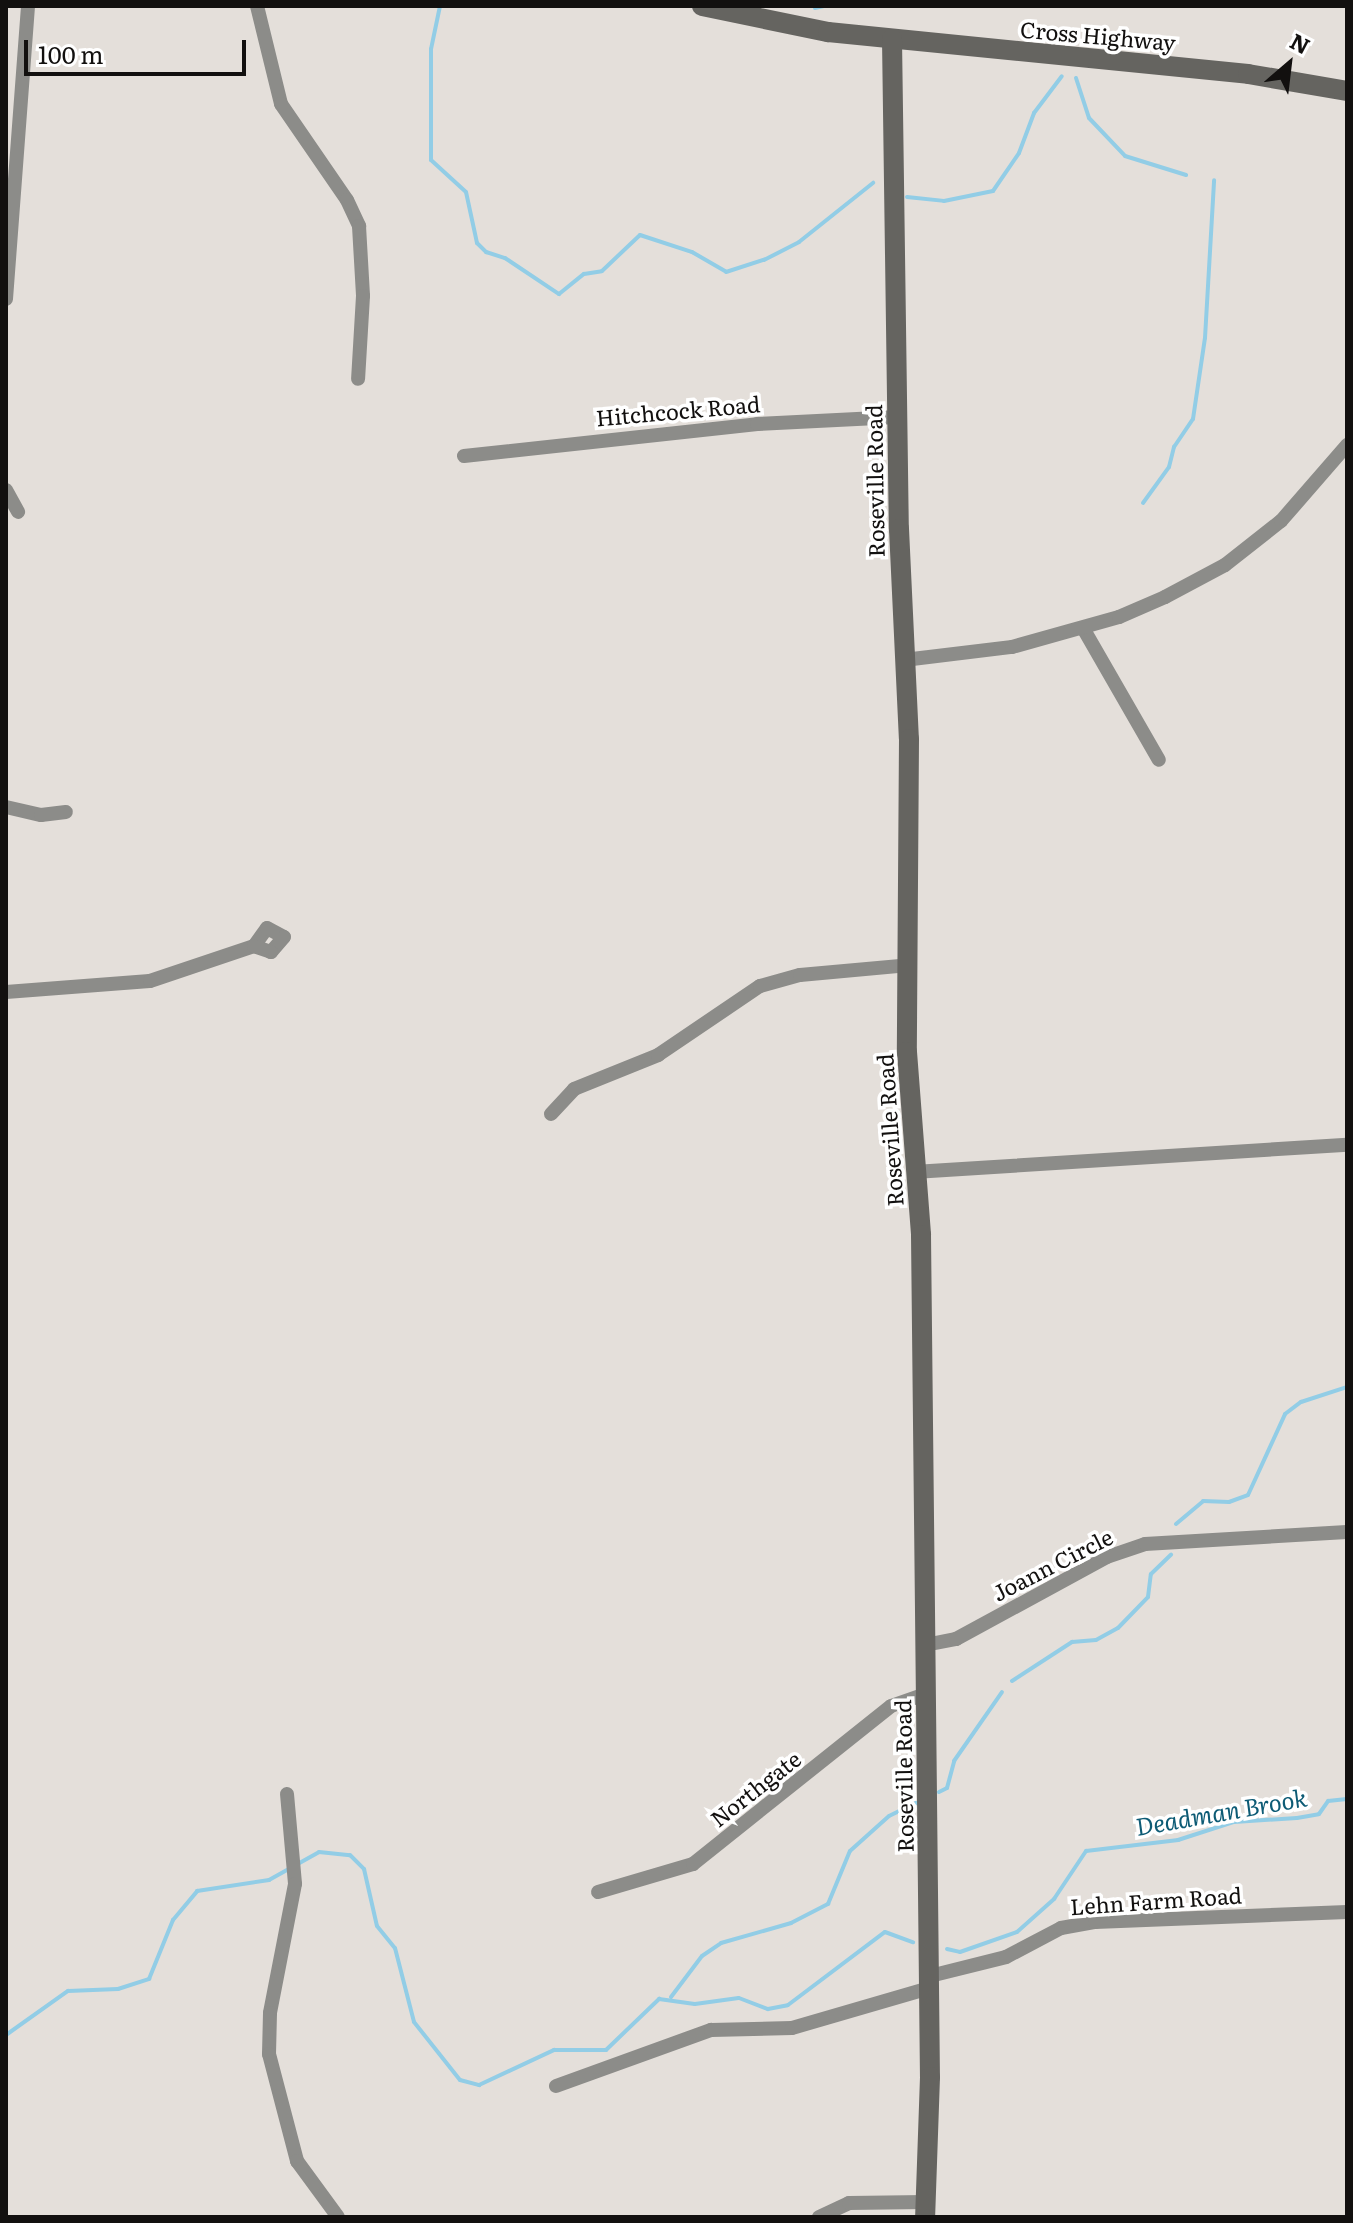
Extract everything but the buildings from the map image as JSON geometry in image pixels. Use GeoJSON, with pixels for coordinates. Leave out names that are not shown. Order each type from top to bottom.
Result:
{"type":"FeatureCollection","features":[{"type":"Feature","properties":{"kind":"street"},"geometry":{"type":"LineString","coordinates":[[6,299],[28,6]]}},
{"type":"Feature","properties":{"kind":"street"},"geometry":{"type":"LineString","coordinates":[[257,6],[281,104],[347,200],[359,226],[363,296],[358,379]]}},
{"type":"Feature","properties":{"kind":"street","name":"Cross Highway"},"geometry":{"type":"LineString","coordinates":[[702,6],[777,15],[892,39],[1248,74],[1347,91]]}},
{"type":"Feature","properties":{"kind":"street","name":"Roseville Road"},"geometry":{"type":"LineString","coordinates":[[892,39],[909,965],[907,1052],[921,1235],[930,1982],[925,2209]]}},
{"type":"Feature","properties":{"kind":"street","name":"Hitchcock Road"},"geometry":{"type":"LineString","coordinates":[[464,456],[757,424],[897,417]]}},
{"type":"Feature","properties":{"kind":"street"},"geometry":{"type":"LineString","coordinates":[[904,660],[1012,647],[1083,628],[1153,602],[1225,565],[1281,521],[1347,445]]}},
{"type":"Feature","properties":{"kind":"street"},"geometry":{"type":"LineString","coordinates":[[6,490],[18,512]]}},
{"type":"Feature","properties":{"kind":"street"},"geometry":{"type":"LineString","coordinates":[[1083,628],[1159,760]]}},
{"type":"Feature","properties":{"kind":"street"},"geometry":{"type":"LineString","coordinates":[[6,807],[41,815],[66,812]]}},
{"type":"Feature","properties":{"kind":"street"},"geometry":{"type":"LineString","coordinates":[[6,992],[150,981],[254,946]]}},
{"type":"Feature","properties":{"kind":"street"},"geometry":{"type":"LineString","coordinates":[[551,1114],[574,1089],[658,1055],[760,986],[800,975],[909,965]]}},
{"type":"Feature","properties":{"kind":"street"},"geometry":{"type":"LineString","coordinates":[[914,1172],[1347,1145]]}},
{"type":"Feature","properties":{"kind":"street","name":"Joann Circle"},"geometry":{"type":"LineString","coordinates":[[925,1645],[956,1639],[1107,1557],[1145,1544],[1347,1532]]}},
{"type":"Feature","properties":{"kind":"street","name":"Northgate"},"geometry":{"type":"LineString","coordinates":[[598,1892],[693,1864],[891,1706],[926,1694]]}},
{"type":"Feature","properties":{"kind":"street"},"geometry":{"type":"LineString","coordinates":[[287,1794],[293,1866],[290,1923],[270,2013],[269,2054],[297,2161],[338,2217]]}},
{"type":"Feature","properties":{"kind":"street","name":"Lehn Farm Road"},"geometry":{"type":"LineString","coordinates":[[556,2086],[711,2030],[792,2028],[1006,1957],[1061,1928],[1095,1922],[1347,1912]]}},
{"type":"Feature","properties":{"kind":"street"},"geometry":{"type":"LineString","coordinates":[[819,2217],[849,2203],[925,2209]]}},
{"type":"Feature","properties":{"kind":"waterway"},"geometry":{"type":"LineString","coordinates":[[440,6],[431,49],[431,160],[466,192],[477,243],[486,252],[505,258],[559,294],[584,274],[602,271],[640,235],[692,252],[726,272],[764,260],[799,242],[873,183]]}},
{"type":"Feature","properties":{"kind":"waterway"},"geometry":{"type":"LineString","coordinates":[[815,8],[824,6]]}},
{"type":"Feature","properties":{"kind":"waterway"},"geometry":{"type":"LineString","coordinates":[[907,197],[944,201],[993,191],[1019,153],[1034,113],[1062,76]]}},
{"type":"Feature","properties":{"kind":"waterway"},"geometry":{"type":"LineString","coordinates":[[1076,78],[1089,118],[1125,156],[1186,175]]}},
{"type":"Feature","properties":{"kind":"waterway"},"geometry":{"type":"LineString","coordinates":[[1143,503],[1169,467],[1174,447],[1193,419],[1205,338],[1214,180]]}},
{"type":"Feature","properties":{"kind":"waterway"},"geometry":{"type":"LineString","coordinates":[[1176,1524],[1203,1501],[1229,1502],[1248,1495],[1285,1414],[1301,1402],[1347,1387]]}},
{"type":"Feature","properties":{"kind":"waterway"},"geometry":{"type":"LineString","coordinates":[[1012,1681],[1072,1642],[1096,1640],[1118,1628],[1148,1597],[1151,1574],[1171,1555]]}},
{"type":"Feature","properties":{"kind":"waterway"},"geometry":{"type":"LineString","coordinates":[[939,1792],[947,1788],[954,1761],[1002,1692]]}},
{"type":"Feature","properties":{"kind":"waterway","name":"Deadman Brook"},"geometry":{"type":"LineString","coordinates":[[947,1949],[960,1952],[1017,1932],[1054,1899],[1086,1851],[1178,1840],[1234,1822],[1319,1814],[1328,1801],[1347,1799]]}},
{"type":"Feature","properties":{"kind":"waterway"},"geometry":{"type":"LineString","coordinates":[[671,1997],[702,1956],[721,1943],[791,1923],[828,1904],[850,1851],[889,1816],[916,1803]]}},
{"type":"Feature","properties":{"kind":"waterway","name":"Deadman Brook"},"geometry":{"type":"LineString","coordinates":[[6,2035],[68,1991],[118,1989],[149,1979],[173,1920],[197,1891],[269,1880],[319,1852],[350,1855],[364,1869],[377,1926],[395,1948],[414,2022],[460,2080],[479,2085],[554,2050],[606,2050],[659,1999],[695,2004],[739,1998],[768,2009],[788,2005],[885,1932],[913,1942]]}}]}
